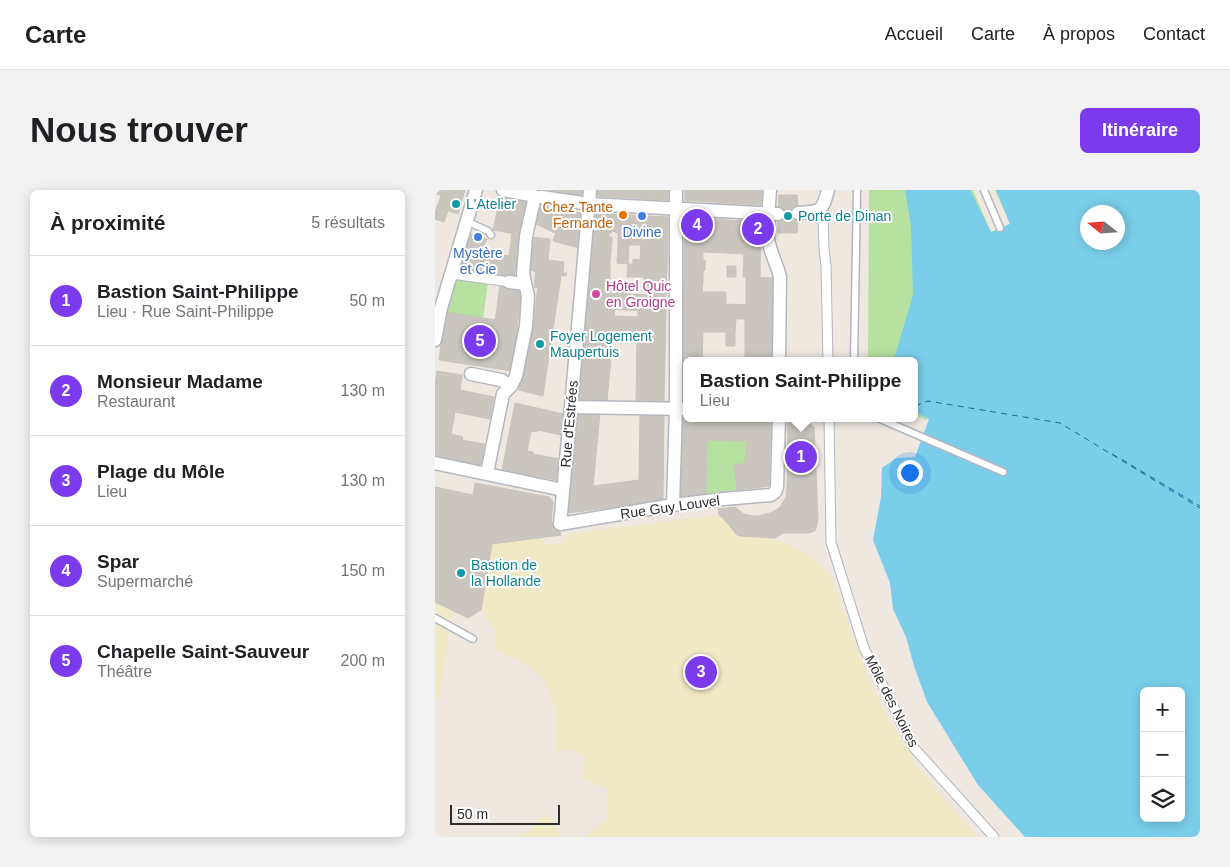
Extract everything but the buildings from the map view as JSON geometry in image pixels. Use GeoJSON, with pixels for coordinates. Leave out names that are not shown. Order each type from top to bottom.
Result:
{"type":"FeatureCollection","features":[{"type":"Feature","properties":{"kind":"street"},"geometry":{"type":"LineString","coordinates":[[435,340],[441,308],[476,190]]}},
{"type":"Feature","properties":{"kind":"street"},"geometry":{"type":"LineString","coordinates":[[503,190],[589,204],[773,214]]}},
{"type":"Feature","properties":{"kind":"street","name":"Rue d'Estrées"},"geometry":{"type":"LineString","coordinates":[[560,524],[590,190]]}},
{"type":"Feature","properties":{"kind":"street"},"geometry":{"type":"LineString","coordinates":[[673,505],[682,408],[676,190]]}},
{"type":"Feature","properties":{"kind":"street"},"geometry":{"type":"LineString","coordinates":[[770,190],[773,214],[768,238],[778,267],[779,277],[779,357]]}},
{"type":"Feature","properties":{"kind":"street"},"geometry":{"type":"LineString","coordinates":[[798,213],[820,210],[824,206],[828,190]]}},
{"type":"Feature","properties":{"kind":"street"},"geometry":{"type":"LineString","coordinates":[[487,473],[503,394],[511,386],[516,376],[526,326],[528,296],[523,274],[526,236],[535,196]]}},
{"type":"Feature","properties":{"kind":"street"},"geometry":{"type":"LineString","coordinates":[[820,210],[823,216],[826,266],[828,357]]}},
{"type":"Feature","properties":{"kind":"street"},"geometry":{"type":"LineString","coordinates":[[451,274],[525,284]]}},
{"type":"Feature","properties":{"kind":"street"},"geometry":{"type":"LineString","coordinates":[[471,374],[501,380],[511,386]]}},
{"type":"Feature","properties":{"kind":"street"},"geometry":{"type":"LineString","coordinates":[[571,407],[682,408]]}},
{"type":"Feature","properties":{"kind":"street","name":"Rue Guy Louvel"},"geometry":{"type":"LineString","coordinates":[[560,524],[673,505],[771,495],[777,487],[779,422]]}},
{"type":"Feature","properties":{"kind":"street","name":"Môle des Noires"},"geometry":{"type":"LineString","coordinates":[[829,422],[831,542],[864,648],[915,748],[994,837]]}},
{"type":"Feature","properties":{"kind":"street"},"geometry":{"type":"LineString","coordinates":[[435,463],[563,490]]}},
{"type":"Feature","properties":{"kind":"lane"},"geometry":{"type":"LineString","coordinates":[[854,357],[857,190]]}},
{"type":"Feature","properties":{"kind":"lane"},"geometry":{"type":"LineString","coordinates":[[984,190],[1000,228]]}},
{"type":"Feature","properties":{"kind":"lane"},"geometry":{"type":"LineString","coordinates":[[465,226],[489,231],[491,235]]}},
{"type":"Feature","properties":{"kind":"lane"},"geometry":{"type":"LineString","coordinates":[[887,422],[1003,472]]}},
{"type":"Feature","properties":{"kind":"lane"},"geometry":{"type":"LineString","coordinates":[[435,618],[473,639]]}},
{"type":"Feature","properties":{"kind":"green space"},"geometry":{"type":"Polygon","coordinates":[[[869,190],[973,190],[991,232],[1010,224],[995,190],[1013,190],[1016,232],[941,396],[926,420],[918,416],[918,357],[868,357],[869,190]]]}},
{"type":"Feature","properties":{"kind":"green space"},"geometry":{"type":"Polygon","coordinates":[[[456,278],[488,283],[483,318],[446,312],[456,278]]]}},
{"type":"Feature","properties":{"kind":"green space"},"geometry":{"type":"Polygon","coordinates":[[[707,440],[746,441],[745,463],[734,465],[737,490],[706,494],[707,440]]]}},
{"type":"Feature","properties":{"kind":"sand"},"geometry":{"type":"Polygon","coordinates":[[[719,515],[737,535],[776,539],[798,549],[817,561],[830,575],[874,691],[897,733],[922,773],[978,837],[584,837],[608,819],[607,789],[581,778],[586,758],[570,749],[556,753],[555,709],[544,680],[525,664],[495,650],[495,630],[481,610],[492,544],[542,537],[543,544],[564,543],[568,534],[719,515]]]}},
{"type":"Feature","properties":{"kind":"sand"},"geometry":{"type":"Polygon","coordinates":[[[435,603],[452,611],[440,697],[435,700],[435,603]]]}},
{"type":"Feature","properties":{"kind":"sand"},"geometry":{"type":"Polygon","coordinates":[[[547,814],[562,837],[518,837],[533,828],[538,818],[547,814]]]}},
{"type":"Feature","properties":{"kind":"water"},"geometry":{"type":"Polygon","coordinates":[[[905,190],[970,190],[991,232],[1010,224],[996,190],[1200,190],[1200,837],[1025,837],[978,785],[927,702],[906,637],[893,609],[890,583],[873,540],[881,497],[882,468],[896,458],[915,457],[929,419],[918,414],[918,357],[895,356],[913,295],[911,226],[905,190]]]}},
{"type":"Feature","properties":{"kind":"ferry route"},"geometry":{"type":"LineString","coordinates":[[918,405],[928,401],[1060,423],[1200,508]]}},
{"type":"Feature","properties":{"kind":"ferry route"},"geometry":{"type":"LineString","coordinates":[[1112,454],[1130,464]]}},
{"type":"Feature","properties":{"kind":"ferry route"},"geometry":{"type":"LineString","coordinates":[[1131,465],[1200,506]]}},
{"type":"Feature","properties":{"kind":"tunnel"},"geometry":{"type":"LineString","coordinates":[[778,214],[798,213]]}},
{"type":"Feature","properties":{"kind":"place","name":"L'Atelier"},"geometry":{"type":"Point","coordinates":[456,204]}},
{"type":"Feature","properties":{"kind":"place","name":"Chez Tante Fernande"},"geometry":{"type":"Point","coordinates":[623,215]}},
{"type":"Feature","properties":{"kind":"place","name":"Divine"},"geometry":{"type":"Point","coordinates":[642,216]}},
{"type":"Feature","properties":{"kind":"place","name":"Porte de Dinan"},"geometry":{"type":"Point","coordinates":[788,216]}},
{"type":"Feature","properties":{"kind":"place","name":"Spar"},"geometry":{"type":"Point","coordinates":[697,225]}},
{"type":"Feature","properties":{"kind":"place","name":"Monsieur Madame"},"geometry":{"type":"Point","coordinates":[758,229]}},
{"type":"Feature","properties":{"kind":"place","name":"Mystère et Cie"},"geometry":{"type":"Point","coordinates":[478,237]}},
{"type":"Feature","properties":{"kind":"place","name":"Hôtel Quic en Groigne"},"geometry":{"type":"Point","coordinates":[596,294]}},
{"type":"Feature","properties":{"kind":"place","name":"Chapelle Saint-Sauveur"},"geometry":{"type":"Point","coordinates":[480,341]}},
{"type":"Feature","properties":{"kind":"place","name":"Foyer Logement Maupertuis"},"geometry":{"type":"Point","coordinates":[540,344]}},
{"type":"Feature","properties":{"kind":"place","name":"Bastion Saint-Philippe"},"geometry":{"type":"Point","coordinates":[801,457]}},
{"type":"Feature","properties":{"kind":"place","name":"Bastion de la Hollande"},"geometry":{"type":"Point","coordinates":[461,573]}},
{"type":"Feature","properties":{"kind":"place","name":"Plage du Môle"},"geometry":{"type":"Point","coordinates":[701,672]}}]}
